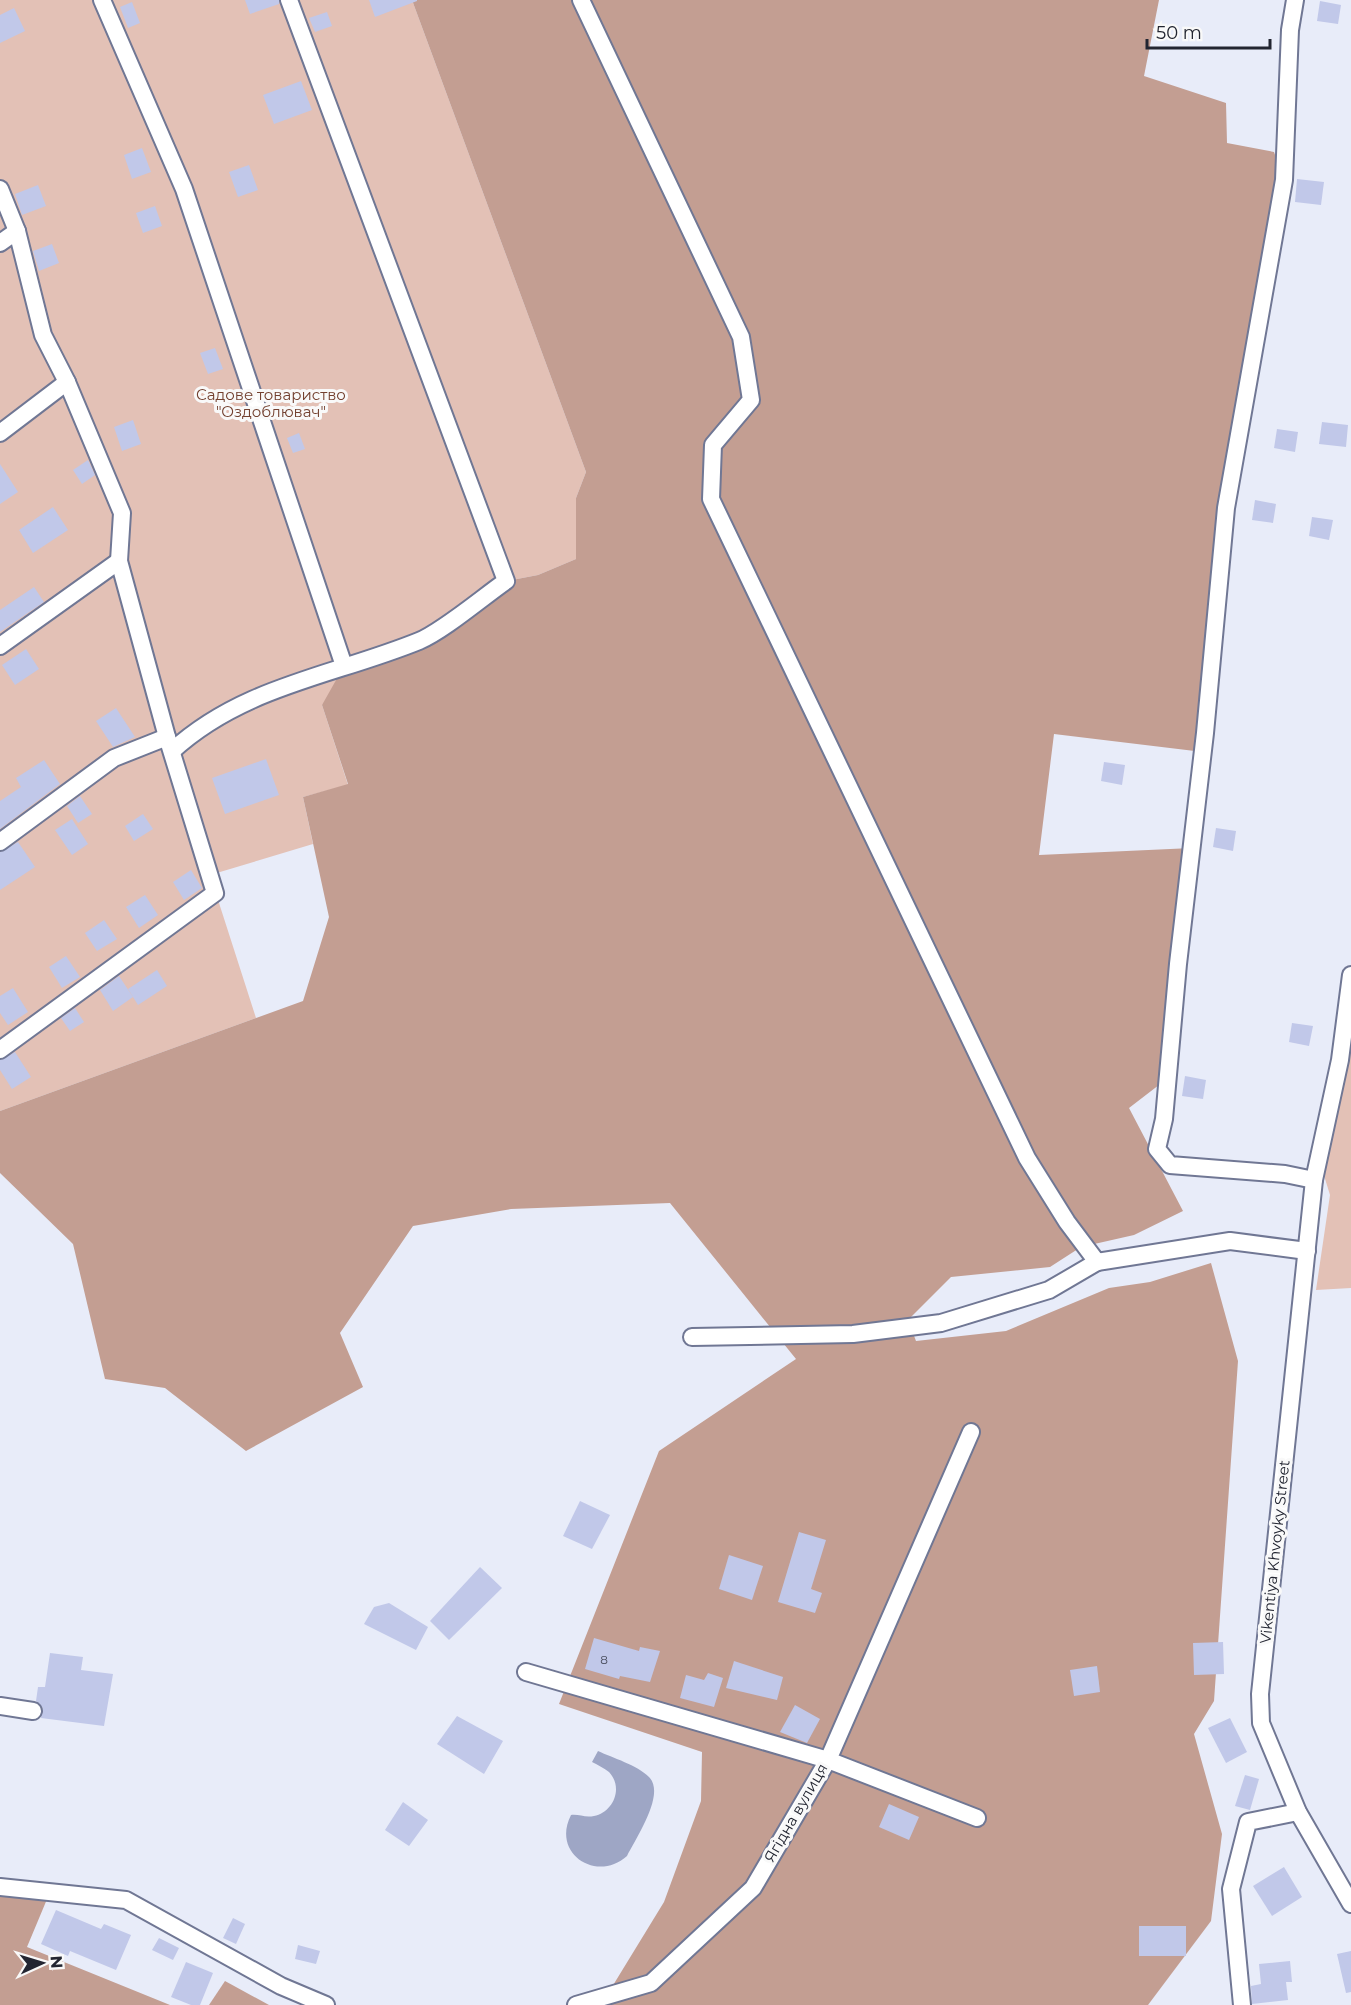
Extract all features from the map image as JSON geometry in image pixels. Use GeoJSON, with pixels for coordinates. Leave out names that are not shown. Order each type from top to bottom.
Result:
{"type":"FeatureCollection","features":[{"type":"Feature","properties":{"kind":"street"},"geometry":{"type":"LineString","coordinates":[[102,0],[184,189],[344,666]]}},
{"type":"Feature","properties":{"kind":"street"},"geometry":{"type":"LineString","coordinates":[[0,842],[114,758],[170,744],[189,736],[254,697],[422,640],[506,581],[289,0]]}},
{"type":"Feature","properties":{"kind":"street"},"geometry":{"type":"LineString","coordinates":[[582,0],[741,337],[751,400],[713,445],[711,499],[1028,1158],[1067,1222],[1097,1262]]}},
{"type":"Feature","properties":{"kind":"street"},"geometry":{"type":"LineString","coordinates":[[1295,0],[1290,30],[1284,180],[1226,508],[1164,1119],[1156,1149],[1170,1166],[1285,1174],[1314,1180]]}},
{"type":"Feature","properties":{"kind":"street"},"geometry":{"type":"LineString","coordinates":[[0,189],[17,231],[43,335],[67,382],[122,513],[119,561],[170,744],[215,893],[0,1050]]}},
{"type":"Feature","properties":{"kind":"street"},"geometry":{"type":"LineString","coordinates":[[0,243],[17,231]]}},
{"type":"Feature","properties":{"kind":"street"},"geometry":{"type":"LineString","coordinates":[[0,433],[67,382]]}},
{"type":"Feature","properties":{"kind":"street"},"geometry":{"type":"LineString","coordinates":[[0,646],[119,561]]}},
{"type":"Feature","properties":{"kind":"street","name":"Vikentiya Khvoyky Street"},"geometry":{"type":"LineString","coordinates":[[1351,975],[1340,1060],[1314,1180],[1260,1694],[1261,1723],[1298,1812],[1351,1904]]}},
{"type":"Feature","properties":{"kind":"street"},"geometry":{"type":"LineString","coordinates":[[692,1336],[853,1334],[941,1323],[1049,1290],[1097,1262],[1230,1241],[1307,1251]]}},
{"type":"Feature","properties":{"kind":"street"},"geometry":{"type":"LineString","coordinates":[[971,1432],[828,1760],[977,1818]]}},
{"type":"Feature","properties":{"kind":"street","name":"Ягідна вулиця"},"geometry":{"type":"LineString","coordinates":[[526,1672],[828,1760],[753,1888],[651,1983],[576,2005]]}},
{"type":"Feature","properties":{"kind":"street"},"geometry":{"type":"LineString","coordinates":[[0,1706],[33,1712]]}},
{"type":"Feature","properties":{"kind":"street"},"geometry":{"type":"LineString","coordinates":[[1242,2005],[1231,1889],[1248,1822],[1298,1812]]}},
{"type":"Feature","properties":{"kind":"street"},"geometry":{"type":"LineString","coordinates":[[0,1887],[126,1900],[281,1986],[326,2005]]}},
{"type":"Feature","properties":{"kind":"green space","name":"Садове товариство \"Оздоблювач\""},"geometry":{"type":"Polygon","coordinates":[[[0,0],[412,0],[586,472],[576,498],[576,559],[538,575],[506,581],[322,705],[348,785],[303,797],[313,844],[210,875],[256,1018],[0,1111],[0,0]]]}},
{"type":"Feature","properties":{"kind":"green space"},"geometry":{"type":"Polygon","coordinates":[[[1351,975],[1351,1288],[1316,1290],[1330,1195],[1318,1156],[1351,975]]]}},
{"type":"Feature","properties":{"kind":"shaded area"},"geometry":{"type":"Polygon","coordinates":[[[412,0],[1159,0],[1144,76],[1226,103],[1227,143],[1274,152],[1284,180],[1226,508],[1203,752],[1054,734],[1039,855],[1192,848],[1168,1078],[1129,1108],[1183,1211],[1134,1235],[1081,1247],[1050,1267],[951,1277],[908,1320],[916,1341],[1006,1331],[1109,1288],[1150,1282],[1211,1263],[1238,1361],[1214,1701],[1194,1734],[1222,1834],[1211,1921],[1148,2005],[596,2005],[604,2000],[664,1902],[701,1801],[702,1752],[559,1704],[659,1451],[796,1359],[670,1203],[511,1209],[413,1226],[340,1333],[363,1387],[246,1451],[165,1388],[105,1379],[73,1244],[0,1173],[0,1111],[303,1001],[329,917],[303,797],[348,784],[322,705],[344,666],[422,640],[506,581],[538,575],[576,559],[576,498],[586,472],[412,0]]]}},
{"type":"Feature","properties":{"kind":"shaded area"},"geometry":{"type":"Polygon","coordinates":[[[0,1887],[50,1892],[27,1947],[170,2005],[0,2005],[0,1887]]]}},
{"type":"Feature","properties":{"kind":"shaded area"},"geometry":{"type":"Polygon","coordinates":[[[225,1981],[269,2005],[209,2005],[225,1981]]]}},
{"type":"Feature","properties":{"kind":"water"},"geometry":{"type":"Polygon","coordinates":[[[598,1751],[632,1765],[644,1773],[653,1785],[654,1794],[648,1816],[627,1856],[615,1864],[603,1866],[591,1865],[580,1860],[572,1852],[567,1842],[566,1829],[571,1815],[601,1814],[614,1799],[616,1785],[613,1778],[609,1772],[592,1762],[598,1751]]]}},
{"type":"Feature","properties":{"kind":"building"},"geometry":{"type":"Polygon","coordinates":[[[245,0],[279,0],[279,4],[250,14],[245,0]]]}},
{"type":"Feature","properties":{"kind":"building"},"geometry":{"type":"Polygon","coordinates":[[[369,0],[417,0],[417,1],[375,17],[369,0]]]}},
{"type":"Feature","properties":{"kind":"building"},"geometry":{"type":"Polygon","coordinates":[[[1320,1],[1341,5],[1338,24],[1317,21],[1320,1]]]}},
{"type":"Feature","properties":{"kind":"building"},"geometry":{"type":"Polygon","coordinates":[[[132,2],[140,23],[128,28],[120,7],[132,2]]]}},
{"type":"Feature","properties":{"kind":"building"},"geometry":{"type":"Polygon","coordinates":[[[14,8],[25,31],[0,43],[0,15],[14,8]]]}},
{"type":"Feature","properties":{"kind":"building"},"geometry":{"type":"Polygon","coordinates":[[[327,12],[332,26],[315,32],[309,18],[327,12]]]}},
{"type":"Feature","properties":{"kind":"building"},"geometry":{"type":"Polygon","coordinates":[[[301,81],[312,110],[274,124],[263,95],[301,81]]]}},
{"type":"Feature","properties":{"kind":"building"},"geometry":{"type":"Polygon","coordinates":[[[142,148],[151,172],[132,179],[124,155],[142,148]]]}},
{"type":"Feature","properties":{"kind":"building"},"geometry":{"type":"Polygon","coordinates":[[[249,165],[258,190],[238,197],[229,172],[249,165]]]}},
{"type":"Feature","properties":{"kind":"building"},"geometry":{"type":"Polygon","coordinates":[[[1297,179],[1324,182],[1321,205],[1295,202],[1297,179]]]}},
{"type":"Feature","properties":{"kind":"building"},"geometry":{"type":"Polygon","coordinates":[[[38,185],[46,206],[22,215],[15,194],[38,185]]]}},
{"type":"Feature","properties":{"kind":"building"},"geometry":{"type":"Polygon","coordinates":[[[155,206],[162,226],[143,233],[136,213],[155,206]]]}},
{"type":"Feature","properties":{"kind":"building"},"geometry":{"type":"Polygon","coordinates":[[[52,244],[59,263],[39,271],[33,251],[52,244]]]}},
{"type":"Feature","properties":{"kind":"building"},"geometry":{"type":"Polygon","coordinates":[[[215,348],[223,369],[208,374],[200,353],[215,348]]]}},
{"type":"Feature","properties":{"kind":"building"},"geometry":{"type":"Polygon","coordinates":[[[133,420],[141,444],[122,451],[114,427],[133,420]]]}},
{"type":"Feature","properties":{"kind":"building"},"geometry":{"type":"Polygon","coordinates":[[[1322,422],[1348,425],[1346,447],[1319,444],[1322,422]]]}},
{"type":"Feature","properties":{"kind":"building"},"geometry":{"type":"Polygon","coordinates":[[[1277,429],[1298,432],[1295,452],[1274,448],[1277,429]]]}},
{"type":"Feature","properties":{"kind":"building"},"geometry":{"type":"Polygon","coordinates":[[[299,433],[305,449],[293,453],[287,438],[299,433]]]}},
{"type":"Feature","properties":{"kind":"building"},"geometry":{"type":"Polygon","coordinates":[[[88,460],[95,475],[82,484],[73,470],[88,460]]]}},
{"type":"Feature","properties":{"kind":"building"},"geometry":{"type":"Polygon","coordinates":[[[0,464],[18,492],[0,504],[0,464]]]}},
{"type":"Feature","properties":{"kind":"building"},"geometry":{"type":"Polygon","coordinates":[[[1255,500],[1276,504],[1273,523],[1252,520],[1255,500]]]}},
{"type":"Feature","properties":{"kind":"building"},"geometry":{"type":"Polygon","coordinates":[[[53,507],[68,530],[33,553],[19,530],[53,507]]]}},
{"type":"Feature","properties":{"kind":"building"},"geometry":{"type":"Polygon","coordinates":[[[1312,517],[1333,520],[1329,540],[1309,536],[1312,517]]]}},
{"type":"Feature","properties":{"kind":"building"},"geometry":{"type":"Polygon","coordinates":[[[34,587],[44,602],[0,632],[0,610],[34,587]]]}},
{"type":"Feature","properties":{"kind":"building"},"geometry":{"type":"Polygon","coordinates":[[[26,649],[39,669],[15,685],[2,665],[26,649]]]}},
{"type":"Feature","properties":{"kind":"building"},"geometry":{"type":"Polygon","coordinates":[[[116,708],[135,737],[113,747],[96,721],[116,708]]]}},
{"type":"Feature","properties":{"kind":"building"},"geometry":{"type":"Polygon","coordinates":[[[266,759],[279,795],[225,814],[212,778],[266,759]]]}},
{"type":"Feature","properties":{"kind":"building"},"geometry":{"type":"Polygon","coordinates":[[[44,760],[60,784],[0,829],[0,801],[21,787],[16,778],[44,760]]]}},
{"type":"Feature","properties":{"kind":"building"},"geometry":{"type":"Polygon","coordinates":[[[1104,762],[1125,765],[1122,785],[1101,781],[1104,762]]]}},
{"type":"Feature","properties":{"kind":"building"},"geometry":{"type":"Polygon","coordinates":[[[80,796],[92,814],[78,823],[67,806],[80,796]]]}},
{"type":"Feature","properties":{"kind":"building"},"geometry":{"type":"Polygon","coordinates":[[[143,814],[153,829],[134,841],[125,826],[143,814]]]}},
{"type":"Feature","properties":{"kind":"building"},"geometry":{"type":"Polygon","coordinates":[[[72,819],[88,844],[72,855],[55,830],[72,819]]]}},
{"type":"Feature","properties":{"kind":"building"},"geometry":{"type":"Polygon","coordinates":[[[1216,828],[1236,831],[1233,851],[1213,847],[1216,828]]]}},
{"type":"Feature","properties":{"kind":"building"},"geometry":{"type":"Polygon","coordinates":[[[18,842],[35,867],[0,890],[0,852],[18,842]]]}},
{"type":"Feature","properties":{"kind":"building"},"geometry":{"type":"Polygon","coordinates":[[[191,870],[202,888],[184,900],[173,882],[191,870]]]}},
{"type":"Feature","properties":{"kind":"building"},"geometry":{"type":"Polygon","coordinates":[[[145,895],[158,915],[139,928],[126,907],[145,895]]]}},
{"type":"Feature","properties":{"kind":"building"},"geometry":{"type":"Polygon","coordinates":[[[104,920],[117,939],[97,951],[85,933],[104,920]]]}},
{"type":"Feature","properties":{"kind":"building"},"geometry":{"type":"Polygon","coordinates":[[[66,956],[80,977],[62,988],[49,967],[66,956]]]}},
{"type":"Feature","properties":{"kind":"building"},"geometry":{"type":"Polygon","coordinates":[[[157,970],[167,986],[138,1005],[128,989],[157,970]]]}},
{"type":"Feature","properties":{"kind":"building"},"geometry":{"type":"Polygon","coordinates":[[[119,976],[133,997],[113,1011],[100,990],[119,976]]]}},
{"type":"Feature","properties":{"kind":"building"},"geometry":{"type":"Polygon","coordinates":[[[13,988],[28,1012],[8,1025],[0,1013],[0,996],[13,988]]]}},
{"type":"Feature","properties":{"kind":"building"},"geometry":{"type":"Polygon","coordinates":[[[75,1008],[84,1022],[70,1031],[61,1018],[75,1008]]]}},
{"type":"Feature","properties":{"kind":"building"},"geometry":{"type":"Polygon","coordinates":[[[1292,1023],[1313,1026],[1309,1046],[1289,1042],[1292,1023]]]}},
{"type":"Feature","properties":{"kind":"building"},"geometry":{"type":"Polygon","coordinates":[[[15,1052],[31,1077],[12,1089],[0,1070],[0,1060],[15,1052]]]}},
{"type":"Feature","properties":{"kind":"building"},"geometry":{"type":"Polygon","coordinates":[[[1185,1076],[1206,1080],[1203,1099],[1182,1096],[1185,1076]]]}},
{"type":"Feature","properties":{"kind":"building"},"geometry":{"type":"Polygon","coordinates":[[[580,1501],[610,1515],[592,1549],[563,1536],[580,1501]]]}},
{"type":"Feature","properties":{"kind":"building"},"geometry":{"type":"Polygon","coordinates":[[[799,1532],[826,1540],[811,1589],[822,1593],[815,1613],[778,1602],[799,1532]]]}},
{"type":"Feature","properties":{"kind":"building"},"geometry":{"type":"Polygon","coordinates":[[[729,1555],[763,1566],[752,1600],[719,1589],[729,1555]]]}},
{"type":"Feature","properties":{"kind":"building"},"geometry":{"type":"Polygon","coordinates":[[[480,1567],[502,1588],[449,1640],[430,1621],[480,1567]]]}},
{"type":"Feature","properties":{"kind":"building"},"geometry":{"type":"Polygon","coordinates":[[[389,1603],[428,1627],[416,1650],[364,1624],[374,1607],[389,1603]]]}},
{"type":"Feature","properties":{"kind":"building"},"geometry":{"type":"Polygon","coordinates":[[[594,1638],[639,1651],[640,1647],[660,1651],[650,1682],[620,1676],[619,1679],[585,1669],[594,1638]]]}},
{"type":"Feature","properties":{"kind":"building"},"geometry":{"type":"Polygon","coordinates":[[[1223,1642],[1224,1674],[1194,1675],[1193,1643],[1223,1642]]]}},
{"type":"Feature","properties":{"kind":"building"},"geometry":{"type":"Polygon","coordinates":[[[50,1653],[83,1657],[81,1670],[113,1674],[104,1726],[41,1718],[43,1708],[36,1701],[38,1687],[45,1687],[50,1653]]]}},
{"type":"Feature","properties":{"kind":"building"},"geometry":{"type":"Polygon","coordinates":[[[734,1661],[783,1677],[777,1700],[726,1688],[734,1661]]]}},
{"type":"Feature","properties":{"kind":"building"},"geometry":{"type":"Polygon","coordinates":[[[1097,1666],[1100,1692],[1074,1696],[1070,1670],[1097,1666]]]}},
{"type":"Feature","properties":{"kind":"building"},"geometry":{"type":"Polygon","coordinates":[[[708,1673],[723,1678],[714,1707],[680,1698],[686,1675],[704,1680],[708,1673]]]}},
{"type":"Feature","properties":{"kind":"building"},"geometry":{"type":"Polygon","coordinates":[[[795,1705],[820,1719],[807,1743],[780,1732],[795,1705]]]}},
{"type":"Feature","properties":{"kind":"building"},"geometry":{"type":"Polygon","coordinates":[[[457,1716],[503,1741],[484,1774],[437,1744],[457,1716]]]}},
{"type":"Feature","properties":{"kind":"building"},"geometry":{"type":"Polygon","coordinates":[[[1230,1718],[1247,1752],[1226,1763],[1208,1728],[1230,1718]]]}},
{"type":"Feature","properties":{"kind":"building"},"geometry":{"type":"Polygon","coordinates":[[[1245,1775],[1259,1779],[1250,1810],[1235,1806],[1245,1775]]]}},
{"type":"Feature","properties":{"kind":"building"},"geometry":{"type":"Polygon","coordinates":[[[403,1802],[428,1820],[409,1846],[385,1830],[403,1802]]]}},
{"type":"Feature","properties":{"kind":"building"},"geometry":{"type":"Polygon","coordinates":[[[889,1804],[919,1817],[909,1840],[879,1827],[889,1804]]]}},
{"type":"Feature","properties":{"kind":"building"},"geometry":{"type":"Polygon","coordinates":[[[1284,1867],[1302,1897],[1272,1916],[1253,1886],[1284,1867]]]}},
{"type":"Feature","properties":{"kind":"building"},"geometry":{"type":"Polygon","coordinates":[[[56,1910],[101,1929],[104,1924],[131,1935],[116,1970],[70,1951],[68,1956],[41,1944],[56,1910]]]}},
{"type":"Feature","properties":{"kind":"building"},"geometry":{"type":"Polygon","coordinates":[[[233,1918],[245,1924],[236,1944],[223,1938],[233,1918]]]}},
{"type":"Feature","properties":{"kind":"building"},"geometry":{"type":"Polygon","coordinates":[[[1139,1926],[1186,1926],[1186,1956],[1139,1956],[1139,1926]]]}},
{"type":"Feature","properties":{"kind":"building"},"geometry":{"type":"Polygon","coordinates":[[[159,1938],[179,1948],[173,1960],[152,1950],[159,1938]]]}},
{"type":"Feature","properties":{"kind":"building"},"geometry":{"type":"Polygon","coordinates":[[[298,1945],[320,1951],[316,1964],[295,1959],[298,1945]]]}},
{"type":"Feature","properties":{"kind":"building"},"geometry":{"type":"Polygon","coordinates":[[[1351,1951],[1351,1992],[1346,1993],[1337,1954],[1351,1951]]]}},
{"type":"Feature","properties":{"kind":"building"},"geometry":{"type":"Polygon","coordinates":[[[1290,1961],[1292,1982],[1286,1982],[1288,2000],[1252,2004],[1251,1986],[1261,1984],[1259,1964],[1290,1961]]]}},
{"type":"Feature","properties":{"kind":"building"},"geometry":{"type":"Polygon","coordinates":[[[186,1962],[213,1973],[200,2005],[191,2005],[171,1997],[186,1962]]]}}]}
